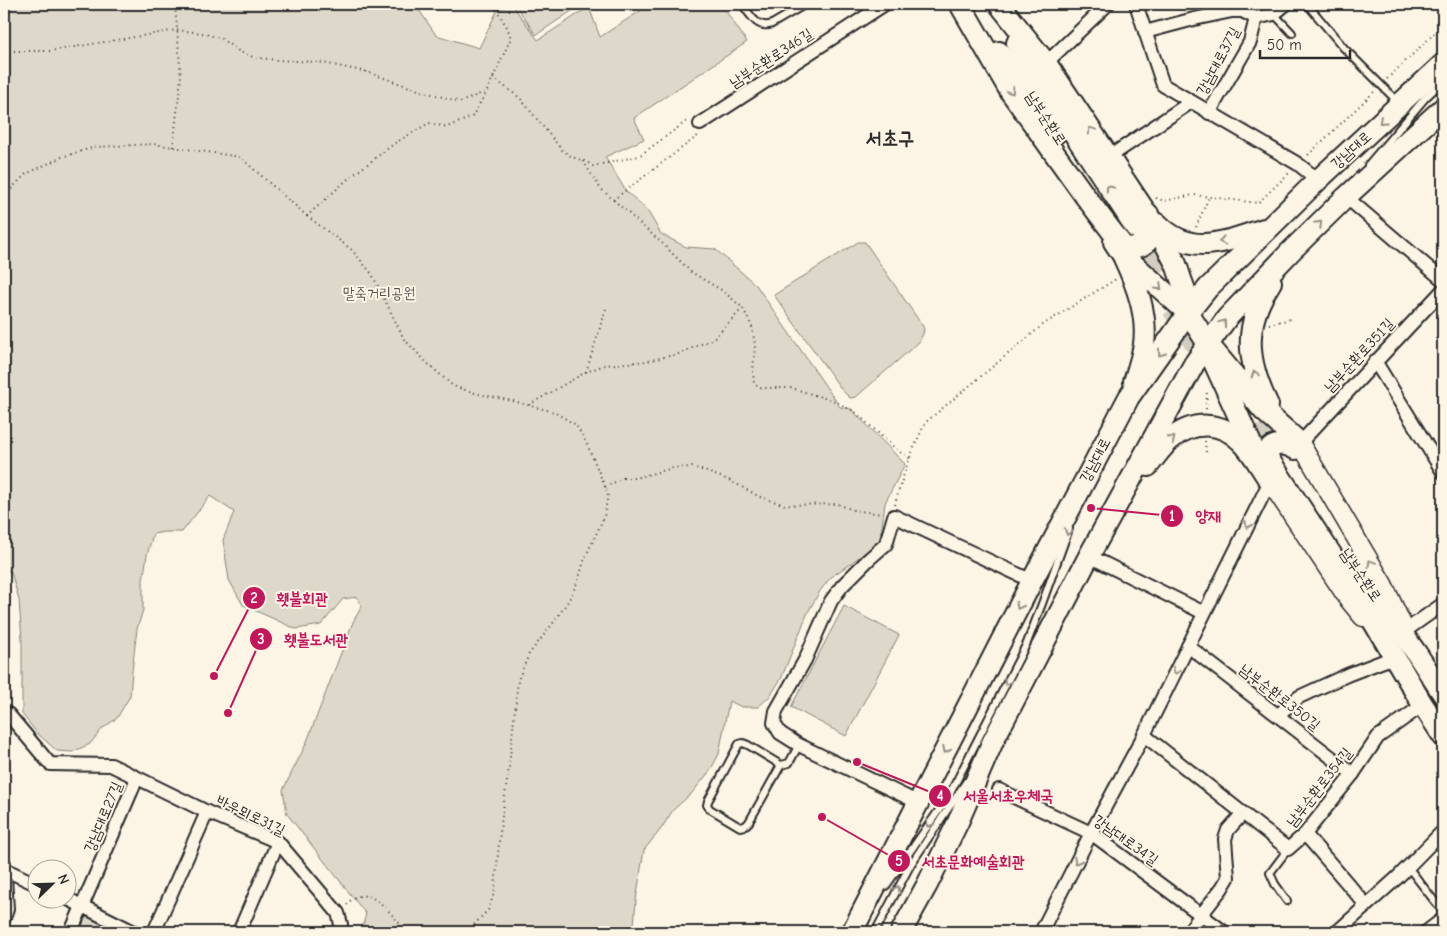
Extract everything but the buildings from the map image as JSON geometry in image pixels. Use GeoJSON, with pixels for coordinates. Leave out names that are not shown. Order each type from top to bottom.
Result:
{"type":"FeatureCollection","features":[{"type":"Feature","properties":{"kind":"main road"},"geometry":{"type":"LineString","coordinates":[[960,4],[1010,91],[1085,196],[1123,246],[1136,248],[1143,245],[1152,234],[1085,196]]}},
{"type":"Feature","properties":{"kind":"main road","name":"남부순환로"},"geometry":{"type":"LineString","coordinates":[[960,4],[1136,226]]}},
{"type":"Feature","properties":{"kind":"main road","name":"남부순환로"},"geometry":{"type":"LineString","coordinates":[[994,4],[1035,74],[1136,226]]}},
{"type":"Feature","properties":{"kind":"main road"},"geometry":{"type":"LineString","coordinates":[[999,4],[1046,63],[1109,156],[1136,226],[1208,344],[1264,411],[1300,444]]}},
{"type":"Feature","properties":{"kind":"main road","name":"강남대로"},"geometry":{"type":"LineString","coordinates":[[853,932],[1032,581],[1129,398],[1188,313],[1208,288],[1268,227],[1443,64]]}},
{"type":"Feature","properties":{"kind":"main road","name":"강남대로"},"geometry":{"type":"LineString","coordinates":[[901,932],[958,822],[993,741],[1117,502],[1182,386],[1208,344],[1227,318],[1291,251],[1346,197],[1443,108]]}},
{"type":"Feature","properties":{"kind":"main road"},"geometry":{"type":"LineString","coordinates":[[1136,226],[1169,234],[1192,244],[1225,241],[1268,227]]}},
{"type":"Feature","properties":{"kind":"main road"},"geometry":{"type":"LineString","coordinates":[[1136,226],[1168,248],[1185,290],[1188,313]]}},
{"type":"Feature","properties":{"kind":"main road"},"geometry":{"type":"LineString","coordinates":[[1129,398],[1144,344],[1144,325],[1138,292],[1136,226]]}},
{"type":"Feature","properties":{"kind":"main road"},"geometry":{"type":"LineString","coordinates":[[1291,251],[1266,290],[1258,306],[1252,326],[1250,352],[1258,382],[1268,405],[1300,444],[1384,584],[1417,654]]}},
{"type":"Feature","properties":{"kind":"main road"},"geometry":{"type":"LineString","coordinates":[[1208,344],[1223,384],[1272,468]]}},
{"type":"Feature","properties":{"kind":"main road"},"geometry":{"type":"LineString","coordinates":[[1117,502],[1170,440],[1196,427],[1214,425],[1231,432],[1272,468]]}},
{"type":"Feature","properties":{"kind":"main road"},"geometry":{"type":"LineString","coordinates":[[1272,468],[1264,468],[1265,455],[1269,449],[1282,444],[1295,449],[1300,444]]}},
{"type":"Feature","properties":{"kind":"main road","name":"남부순환로"},"geometry":{"type":"LineString","coordinates":[[1272,468],[1364,582],[1417,654],[1443,694]]}},
{"type":"Feature","properties":{"kind":"main road","name":"남부순환로"},"geometry":{"type":"LineString","coordinates":[[1272,468],[1354,588],[1443,736]]}},
{"type":"Feature","properties":{"kind":"street"},"geometry":{"type":"LineString","coordinates":[[1046,63],[1108,4]]}},
{"type":"Feature","properties":{"kind":"street","name":"강남대로37길"},"geometry":{"type":"LineString","coordinates":[[1136,4],[1163,85],[1298,164],[1318,180]]}},
{"type":"Feature","properties":{"kind":"street"},"geometry":{"type":"LineString","coordinates":[[1256,18],[1274,14],[1286,4]]}},
{"type":"Feature","properties":{"kind":"street","name":"남부순환로346길"},"geometry":{"type":"LineString","coordinates":[[700,124],[880,5]]}},
{"type":"Feature","properties":{"kind":"street","name":"강남대로37길"},"geometry":{"type":"LineString","coordinates":[[1145,32],[1232,11],[1242,11],[1256,18],[1250,42],[1209,113]]}},
{"type":"Feature","properties":{"kind":"street"},"geometry":{"type":"LineString","coordinates":[[1109,156],[1191,102]]}},
{"type":"Feature","properties":{"kind":"street"},"geometry":{"type":"LineString","coordinates":[[1346,197],[1443,280]]}},
{"type":"Feature","properties":{"kind":"street","name":"남부순환로351길"},"geometry":{"type":"LineString","coordinates":[[1300,444],[1375,361],[1443,290]]}},
{"type":"Feature","properties":{"kind":"street"},"geometry":{"type":"LineString","coordinates":[[1375,361],[1443,471]]}},
{"type":"Feature","properties":{"kind":"street"},"geometry":{"type":"LineString","coordinates":[[1041,932],[1144,735],[1272,468]]}},
{"type":"Feature","properties":{"kind":"street"},"geometry":{"type":"LineString","coordinates":[[919,803],[799,745],[780,733],[774,723],[776,711],[805,660],[831,601],[842,586],[886,544],[894,516],[1032,581]]}},
{"type":"Feature","properties":{"kind":"street"},"geometry":{"type":"LineString","coordinates":[[1089,556],[1204,613]]}},
{"type":"Feature","properties":{"kind":"street"},"geometry":{"type":"LineString","coordinates":[[1405,631],[1443,604]]}},
{"type":"Feature","properties":{"kind":"street","name":"남부순환로350길"},"geometry":{"type":"LineString","coordinates":[[1188,646],[1353,774]]}},
{"type":"Feature","properties":{"kind":"street"},"geometry":{"type":"LineString","coordinates":[[1278,715],[1299,697],[1347,675],[1394,657]]}},
{"type":"Feature","properties":{"kind":"street","name":"남부순환로354길"},"geometry":{"type":"LineString","coordinates":[[1288,850],[1305,834],[1353,774],[1378,737],[1423,705]]}},
{"type":"Feature","properties":{"kind":"street","name":"강남대로27길"},"geometry":{"type":"LineString","coordinates":[[4,718],[8,714],[50,764],[111,765],[137,778],[71,932]]}},
{"type":"Feature","properties":{"kind":"street"},"geometry":{"type":"LineString","coordinates":[[1144,735],[1288,850]]}},
{"type":"Feature","properties":{"kind":"street","name":"바우뫼로31길"},"geometry":{"type":"LineString","coordinates":[[137,778],[207,812],[278,842],[338,913]]}},
{"type":"Feature","properties":{"kind":"street","name":"강남대로34길"},"geometry":{"type":"LineString","coordinates":[[999,790],[1092,833],[1224,932]]}},
{"type":"Feature","properties":{"kind":"street"},"geometry":{"type":"LineString","coordinates":[[154,932],[207,812]]}},
{"type":"Feature","properties":{"kind":"street"},"geometry":{"type":"LineString","coordinates":[[1188,932],[1228,878],[1225,839],[1228,830],[1243,813]]}},
{"type":"Feature","properties":{"kind":"street"},"geometry":{"type":"LineString","coordinates":[[1337,932],[1408,867],[1443,831]]}},
{"type":"Feature","properties":{"kind":"street"},"geometry":{"type":"LineString","coordinates":[[1305,834],[1366,905]]}},
{"type":"Feature","properties":{"kind":"street"},"geometry":{"type":"LineString","coordinates":[[239,932],[278,842]]}},
{"type":"Feature","properties":{"kind":"street"},"geometry":{"type":"LineString","coordinates":[[4,866],[28,879]]}},
{"type":"Feature","properties":{"kind":"street"},"geometry":{"type":"LineString","coordinates":[[4,866],[7,909],[4,918]]}},
{"type":"Feature","properties":{"kind":"street"},"geometry":{"type":"LineString","coordinates":[[78,904],[134,932]]}},
{"type":"Feature","properties":{"kind":"street"},"geometry":{"type":"LineString","coordinates":[[338,913],[341,924],[339,932]]}},
{"type":"Feature","properties":{"kind":"street"},"geometry":{"type":"LineString","coordinates":[[1426,932],[1443,919]]}},
{"type":"Feature","properties":{"kind":"lane"},"geometry":{"type":"LineString","coordinates":[[742,4],[756,22],[766,26],[806,4]]}},
{"type":"Feature","properties":{"kind":"lane"},"geometry":{"type":"LineString","coordinates":[[1307,4],[1344,48],[1400,105]]}},
{"type":"Feature","properties":{"kind":"lane"},"geometry":{"type":"LineString","coordinates":[[1274,14],[1292,33]]}},
{"type":"Feature","properties":{"kind":"lane"},"geometry":{"type":"LineString","coordinates":[[1346,197],[1374,157],[1426,97],[1443,81]]}},
{"type":"Feature","properties":{"kind":"lane"},"geometry":{"type":"LineString","coordinates":[[853,932],[942,805],[961,771],[1027,642],[1091,469]]}},
{"type":"Feature","properties":{"kind":"lane"},"geometry":{"type":"LineString","coordinates":[[875,932],[910,864],[993,741]]}},
{"type":"Feature","properties":{"kind":"lane"},"geometry":{"type":"LineString","coordinates":[[781,765],[745,826],[740,827],[710,809],[707,805],[739,744],[748,744],[781,765],[789,763],[799,745]]}},
{"type":"Feature","properties":{"kind":"lane","name":"남부순환로354길"},"geometry":{"type":"LineString","coordinates":[[1287,901],[1275,884],[1270,872],[1288,850]]}},
{"type":"Feature","properties":{"kind":"lane"},"geometry":{"type":"LineString","coordinates":[[1408,867],[1443,912]]}},
{"type":"Feature","properties":{"kind":"path"},"geometry":{"type":"LineString","coordinates":[[173,147],[181,78],[175,4]]}},
{"type":"Feature","properties":{"kind":"path"},"geometry":{"type":"LineString","coordinates":[[306,216],[348,179],[395,143],[429,123],[447,127],[472,118],[488,91],[511,38],[507,27],[493,4]]}},
{"type":"Feature","properties":{"kind":"path"},"geometry":{"type":"LineString","coordinates":[[1136,226],[1164,200],[1194,195],[1258,203],[1443,25]]}},
{"type":"Feature","properties":{"kind":"path"},"geometry":{"type":"LineString","coordinates":[[4,51],[50,51],[177,30],[220,38],[240,52],[253,57],[318,62],[367,72],[421,91],[461,102],[488,91]]}},
{"type":"Feature","properties":{"kind":"path"},"geometry":{"type":"LineString","coordinates":[[493,78],[520,98],[562,150],[572,157],[593,166],[639,156],[691,118],[700,124],[700,135],[614,200]]}},
{"type":"Feature","properties":{"kind":"path"},"geometry":{"type":"LineString","coordinates":[[4,196],[26,174],[62,157],[95,147],[153,144],[240,157],[306,216],[352,250],[372,274],[404,339],[453,386],[478,394],[554,412],[576,425],[587,444],[608,494],[604,517],[585,558],[578,581],[569,600],[529,654],[518,680],[500,831],[496,889],[489,909],[467,932]]}},
{"type":"Feature","properties":{"kind":"path"},"geometry":{"type":"LineString","coordinates":[[583,161],[600,188],[663,244],[691,272],[723,291],[743,308],[752,327],[755,345],[754,383],[759,388],[792,388],[834,400],[854,411],[897,450],[910,458]]}},
{"type":"Feature","properties":{"kind":"path"},"geometry":{"type":"LineString","coordinates":[[1193,233],[1208,197]]}},
{"type":"Feature","properties":{"kind":"path"},"geometry":{"type":"LineString","coordinates":[[587,444],[605,487],[623,478],[635,478],[673,468],[693,467],[729,480],[760,497],[786,505],[838,504],[854,510],[894,516],[900,486],[915,443],[926,422],[1044,324],[1122,275]]}},
{"type":"Feature","properties":{"kind":"path"},"geometry":{"type":"LineString","coordinates":[[529,405],[586,372],[605,365],[647,361],[678,354],[713,339],[743,308]]}},
{"type":"Feature","properties":{"kind":"path"},"geometry":{"type":"LineString","coordinates":[[586,372],[606,309]]}},
{"type":"Feature","properties":{"kind":"path"},"geometry":{"type":"LineString","coordinates":[[1205,414],[1208,391]]}},
{"type":"Feature","properties":{"kind":"path"},"geometry":{"type":"LineString","coordinates":[[1204,437],[1206,453]]}},
{"type":"Feature","properties":{"kind":"path"},"geometry":{"type":"LineString","coordinates":[[338,913],[354,897],[364,896],[379,901],[408,932]]}},
{"type":"Feature","properties":{"kind":"green space","name":"말죽거리공원"},"geometry":{"type":"Polygon","coordinates":[[[4,4],[415,4],[436,35],[479,48],[498,9],[513,6],[538,40],[589,7],[600,37],[651,4],[721,4],[747,42],[634,118],[644,139],[605,157],[626,191],[647,210],[661,234],[686,247],[715,249],[756,285],[840,407],[851,409],[905,464],[885,503],[880,542],[830,578],[820,591],[808,612],[781,679],[770,696],[758,707],[742,707],[729,701],[719,754],[710,771],[692,793],[673,810],[644,850],[634,925],[638,932],[361,932],[366,914],[287,814],[283,790],[306,744],[353,622],[362,606],[357,597],[343,599],[321,625],[296,629],[243,605],[229,580],[223,540],[234,512],[210,496],[182,532],[153,534],[143,580],[143,610],[137,629],[130,696],[117,718],[102,729],[90,744],[72,752],[57,751],[37,733],[22,714],[22,640],[19,600],[11,572],[4,569],[4,4]]]}},
{"type":"Feature","properties":{"kind":"green space"},"geometry":{"type":"Polygon","coordinates":[[[515,4],[582,4],[536,35],[515,4]]]}},
{"type":"Feature","properties":{"kind":"green space"},"geometry":{"type":"Polygon","coordinates":[[[858,242],[865,242],[924,328],[919,342],[856,397],[850,398],[842,390],[774,295],[858,242]]]}},
{"type":"Feature","properties":{"kind":"green space"},"geometry":{"type":"Polygon","coordinates":[[[844,606],[899,635],[846,736],[791,707],[844,606]]]}},
{"type":"Feature","properties":{"kind":"green space"},"geometry":{"type":"Polygon","coordinates":[[[87,915],[124,932],[79,932],[87,915]]]}},
{"type":"Feature","properties":{"kind":"tunnel"},"geometry":{"type":"LineString","coordinates":[[1136,228],[1188,309]]}},
{"type":"Feature","properties":{"kind":"tunnel"},"geometry":{"type":"LineString","coordinates":[[1172,309],[1209,367]]}},
{"type":"Feature","properties":{"kind":"tunnel"},"geometry":{"type":"LineString","coordinates":[[1245,398],[1281,453]]}},
{"type":"Feature","properties":{"kind":"place","name":"양재"},"geometry":{"type":"Point","coordinates":[1091,508]}},
{"type":"Feature","properties":{"kind":"place","name":"횃불회관"},"geometry":{"type":"Point","coordinates":[214,676]}},
{"type":"Feature","properties":{"kind":"place","name":"횃불도서관"},"geometry":{"type":"Point","coordinates":[228,713]}},
{"type":"Feature","properties":{"kind":"place","name":"서울서초우체국"},"geometry":{"type":"Point","coordinates":[857,762]}},
{"type":"Feature","properties":{"kind":"place","name":"서초문화예술회관"},"geometry":{"type":"Point","coordinates":[822,817]}},
{"type":"Feature","properties":{"kind":"district","name":"서초구"},"geometry":{"type":"Point","coordinates":[890,138]}}]}
